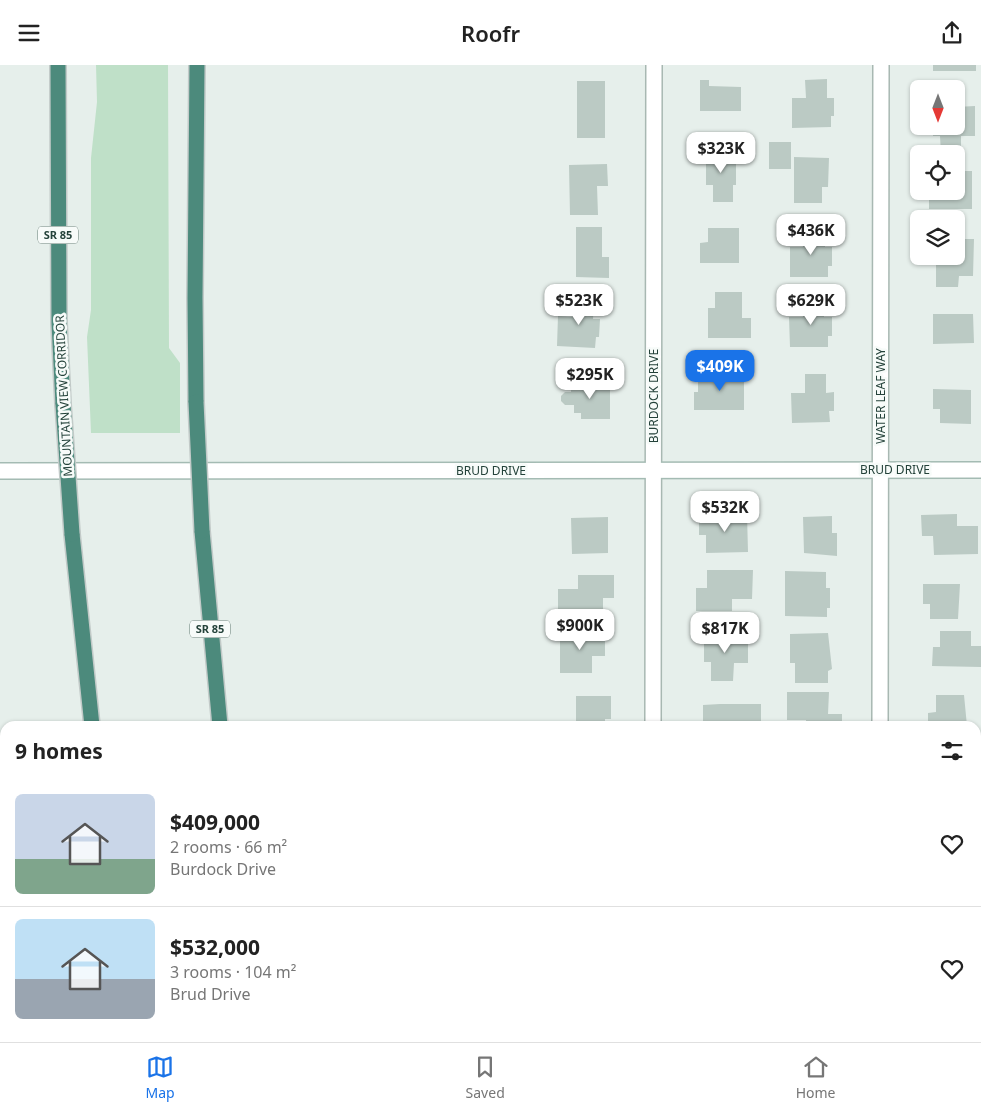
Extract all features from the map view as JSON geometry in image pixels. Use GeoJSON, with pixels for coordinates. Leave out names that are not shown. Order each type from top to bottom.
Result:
{"type":"FeatureCollection","features":[{"type":"Feature","properties":{"kind":"highway","name":"MOUNTAIN VIEW CORRIDOR"},"geometry":{"type":"LineString","coordinates":[[58,65],[59,323],[63,404],[72,534],[91,721]]}},
{"type":"Feature","properties":{"kind":"highway","name":"SR 85"},"geometry":{"type":"LineString","coordinates":[[197,65],[196,402],[202,531],[219,721]]}},
{"type":"Feature","properties":{"kind":"highway"},"geometry":{"type":"LineString","coordinates":[[211,640],[227,721]]}},
{"type":"Feature","properties":{"kind":"street","name":"BURDOCK DRIVE"},"geometry":{"type":"LineString","coordinates":[[653,721],[654,65]]}},
{"type":"Feature","properties":{"kind":"street","name":"WATER LEAF WAY"},"geometry":{"type":"LineString","coordinates":[[880,721],[881,65]]}},
{"type":"Feature","properties":{"kind":"street","name":"BRUD DRIVE"},"geometry":{"type":"LineString","coordinates":[[0,471],[981,470]]}},
{"type":"Feature","properties":{"kind":"green space"},"geometry":{"type":"Polygon","coordinates":[[[96,65],[168,65],[169,348],[180,363],[180,433],[91,433],[87,337],[91,310],[91,158],[97,102],[96,65]]]}},
{"type":"Feature","properties":{"kind":"building"},"geometry":{"type":"Polygon","coordinates":[[[933,65],[976,65],[976,71],[933,71],[933,65]]]}},
{"type":"Feature","properties":{"kind":"building"},"geometry":{"type":"Polygon","coordinates":[[[827,79],[827,98],[834,98],[834,116],[831,116],[831,127],[792,128],[792,98],[806,98],[805,80],[827,79]]]}},
{"type":"Feature","properties":{"kind":"building"},"geometry":{"type":"Polygon","coordinates":[[[700,80],[709,80],[709,86],[741,87],[741,111],[700,111],[700,80]]]}},
{"type":"Feature","properties":{"kind":"building"},"geometry":{"type":"Polygon","coordinates":[[[577,81],[605,81],[605,138],[577,138],[577,81]]]}},
{"type":"Feature","properties":{"kind":"building"},"geometry":{"type":"Polygon","coordinates":[[[975,106],[975,136],[961,136],[961,145],[940,145],[940,136],[933,135],[965,135],[965,107],[975,106]]]}},
{"type":"Feature","properties":{"kind":"building"},"geometry":{"type":"Polygon","coordinates":[[[769,142],[791,142],[791,169],[769,169],[769,142]]]}},
{"type":"Feature","properties":{"kind":"building"},"geometry":{"type":"Polygon","coordinates":[[[706,150],[736,150],[736,185],[733,185],[733,202],[713,202],[713,185],[706,185],[706,150]]]}},
{"type":"Feature","properties":{"kind":"building"},"geometry":{"type":"Polygon","coordinates":[[[794,157],[829,158],[828,187],[822,187],[822,203],[794,203],[794,157]]]}},
{"type":"Feature","properties":{"kind":"building"},"geometry":{"type":"Polygon","coordinates":[[[607,164],[608,186],[597,186],[598,215],[570,215],[569,165],[607,164]]]}},
{"type":"Feature","properties":{"kind":"building"},"geometry":{"type":"Polygon","coordinates":[[[965,171],[972,171],[972,209],[929,209],[929,200],[965,200],[965,171]]]}},
{"type":"Feature","properties":{"kind":"building"},"geometry":{"type":"Polygon","coordinates":[[[576,227],[602,227],[602,257],[609,257],[609,278],[576,277],[576,227]]]}},
{"type":"Feature","properties":{"kind":"building"},"geometry":{"type":"Polygon","coordinates":[[[708,228],[739,228],[739,263],[700,263],[700,243],[708,242],[708,228]]]}},
{"type":"Feature","properties":{"kind":"building"},"geometry":{"type":"Polygon","coordinates":[[[803,229],[825,229],[825,247],[832,247],[832,266],[828,266],[828,277],[790,277],[790,247],[803,247],[803,229]]]}},
{"type":"Feature","properties":{"kind":"building"},"geometry":{"type":"Polygon","coordinates":[[[965,239],[974,239],[973,276],[959,276],[958,287],[936,287],[936,265],[965,265],[965,239]]]}},
{"type":"Feature","properties":{"kind":"building"},"geometry":{"type":"Polygon","coordinates":[[[715,292],[742,292],[742,318],[751,318],[751,338],[708,338],[708,308],[715,308],[715,292]]]}},
{"type":"Feature","properties":{"kind":"building"},"geometry":{"type":"Polygon","coordinates":[[[572,299],[594,300],[593,319],[600,319],[599,337],[596,337],[595,348],[557,346],[558,316],[572,317],[572,299]]]}},
{"type":"Feature","properties":{"kind":"building"},"geometry":{"type":"Polygon","coordinates":[[[803,299],[824,299],[824,317],[832,317],[832,336],[828,336],[828,347],[790,347],[789,317],[803,317],[803,299]]]}},
{"type":"Feature","properties":{"kind":"building"},"geometry":{"type":"Polygon","coordinates":[[[933,314],[973,314],[974,343],[933,344],[933,314]]]}},
{"type":"Feature","properties":{"kind":"building"},"geometry":{"type":"Polygon","coordinates":[[[698,373],[744,373],[744,410],[694,410],[694,392],[698,392],[698,373]]]}},
{"type":"Feature","properties":{"kind":"building"},"geometry":{"type":"Polygon","coordinates":[[[805,374],[826,374],[826,393],[834,392],[834,411],[829,411],[830,422],[792,423],[791,393],[805,393],[805,374]]]}},
{"type":"Feature","properties":{"kind":"building"},"geometry":{"type":"Polygon","coordinates":[[[571,382],[610,382],[610,419],[581,419],[581,413],[574,413],[574,405],[565,405],[561,401],[561,396],[565,392],[571,392],[571,382]]]}},
{"type":"Feature","properties":{"kind":"building"},"geometry":{"type":"Polygon","coordinates":[[[933,389],[971,390],[971,424],[940,423],[940,409],[933,409],[933,389]]]}},
{"type":"Feature","properties":{"kind":"building"},"geometry":{"type":"Polygon","coordinates":[[[747,514],[748,552],[706,553],[706,535],[699,535],[699,515],[747,514]]]}},
{"type":"Feature","properties":{"kind":"building"},"geometry":{"type":"Polygon","coordinates":[[[957,514],[957,526],[978,526],[978,554],[934,555],[933,536],[922,536],[921,515],[957,514]]]}},
{"type":"Feature","properties":{"kind":"building"},"geometry":{"type":"Polygon","coordinates":[[[832,516],[832,533],[837,533],[837,556],[804,553],[803,517],[832,516]]]}},
{"type":"Feature","properties":{"kind":"building"},"geometry":{"type":"Polygon","coordinates":[[[608,517],[608,553],[572,554],[571,518],[608,517]]]}},
{"type":"Feature","properties":{"kind":"building"},"geometry":{"type":"Polygon","coordinates":[[[707,570],[753,570],[752,599],[732,599],[732,611],[696,611],[696,588],[707,588],[707,570]]]}},
{"type":"Feature","properties":{"kind":"building"},"geometry":{"type":"Polygon","coordinates":[[[785,571],[826,572],[826,588],[830,588],[830,608],[827,608],[827,617],[785,616],[785,571]]]}},
{"type":"Feature","properties":{"kind":"building"},"geometry":{"type":"Polygon","coordinates":[[[578,575],[614,575],[614,598],[603,598],[603,616],[558,616],[558,589],[578,589],[578,575]]]}},
{"type":"Feature","properties":{"kind":"building"},"geometry":{"type":"Polygon","coordinates":[[[923,584],[960,584],[958,619],[930,619],[930,604],[923,604],[923,584]]]}},
{"type":"Feature","properties":{"kind":"building"},"geometry":{"type":"Polygon","coordinates":[[[940,631],[971,631],[971,646],[981,646],[981,667],[932,666],[933,647],[940,647],[940,631]]]}},
{"type":"Feature","properties":{"kind":"building"},"geometry":{"type":"Polygon","coordinates":[[[560,633],[605,633],[605,656],[592,656],[592,673],[560,673],[560,633]]]}},
{"type":"Feature","properties":{"kind":"building"},"geometry":{"type":"Polygon","coordinates":[[[828,633],[832,669],[828,671],[828,683],[795,683],[795,663],[790,663],[790,634],[828,633]]]}},
{"type":"Feature","properties":{"kind":"building"},"geometry":{"type":"Polygon","coordinates":[[[707,634],[748,634],[748,663],[734,663],[733,681],[711,681],[711,662],[704,662],[704,642],[707,642],[707,634]]]}},
{"type":"Feature","properties":{"kind":"building"},"geometry":{"type":"Polygon","coordinates":[[[787,692],[829,692],[828,714],[842,714],[842,721],[787,720],[787,692]]]}},
{"type":"Feature","properties":{"kind":"building"},"geometry":{"type":"Polygon","coordinates":[[[936,695],[964,695],[967,721],[928,721],[928,713],[936,712],[936,695]]]}},
{"type":"Feature","properties":{"kind":"building"},"geometry":{"type":"Polygon","coordinates":[[[576,696],[611,696],[611,719],[605,719],[605,721],[576,721],[576,696]]]}},
{"type":"Feature","properties":{"kind":"building"},"geometry":{"type":"Polygon","coordinates":[[[761,704],[761,721],[703,721],[703,705],[761,704]]]}}]}
